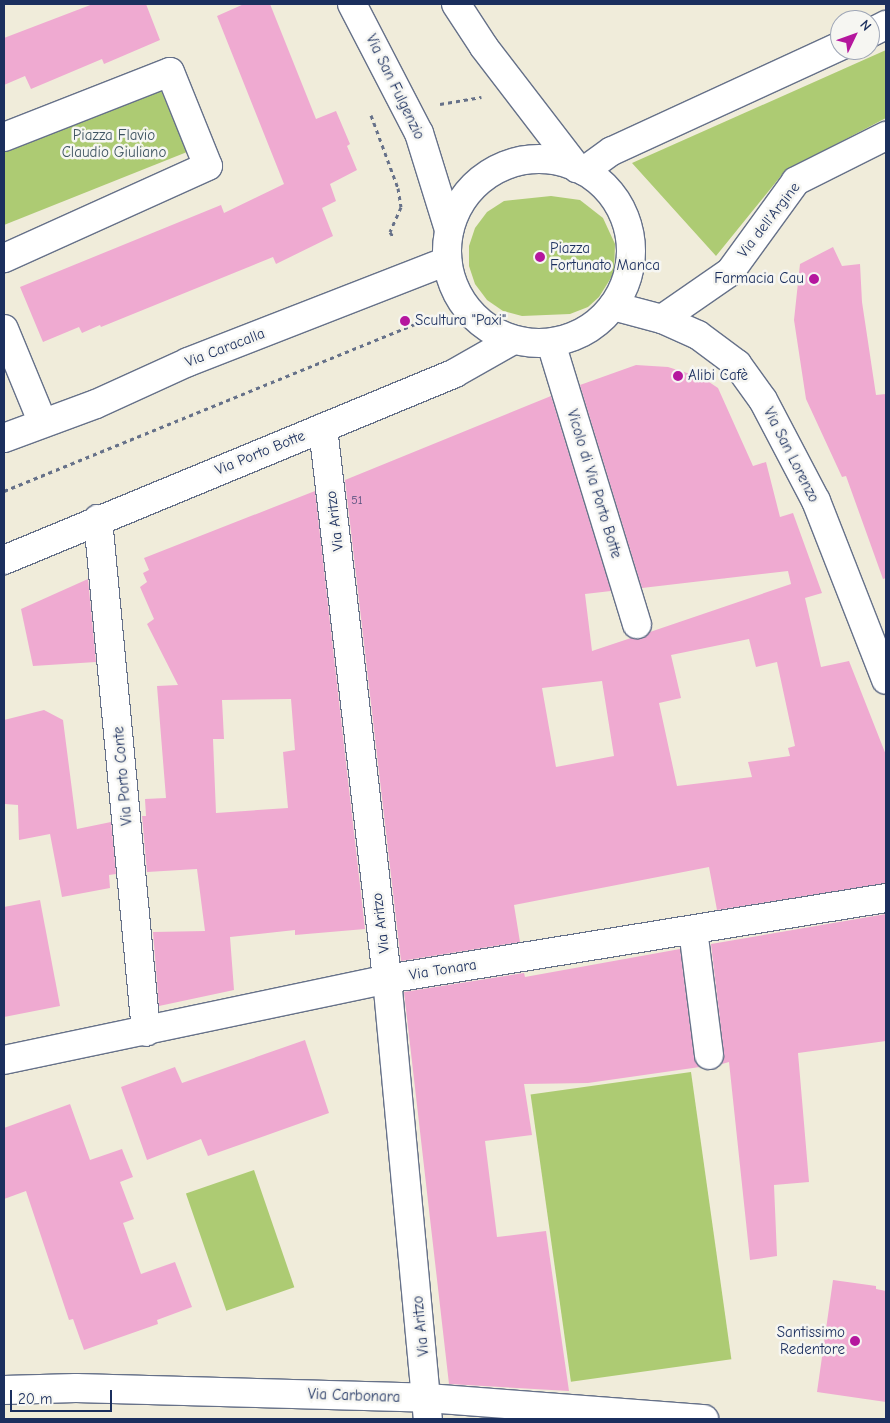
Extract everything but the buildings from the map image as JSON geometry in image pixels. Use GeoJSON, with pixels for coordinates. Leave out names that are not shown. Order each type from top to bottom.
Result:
{"type":"FeatureCollection","features":[{"type":"Feature","properties":{"kind":"street","name":"Via San Fulgenzio"},"geometry":{"type":"LineString","coordinates":[[352,4],[420,133],[449,230]]}},
{"type":"Feature","properties":{"kind":"street"},"geometry":{"type":"LineString","coordinates":[[456,4],[484,47],[580,170],[615,200],[630,239],[630,267],[613,306],[586,331],[551,343],[513,340],[481,324],[468,311],[454,287],[447,261],[449,230],[466,194],[497,169],[513,163],[545,160],[580,170],[612,151],[830,51]]}},
{"type":"Feature","properties":{"kind":"street"},"geometry":{"type":"LineString","coordinates":[[4,137],[170,72],[208,166],[4,258]]}},
{"type":"Feature","properties":{"kind":"street","name":"Via dell'Argine"},"geometry":{"type":"LineString","coordinates":[[662,318],[730,272],[796,181],[886,136]]}},
{"type":"Feature","properties":{"kind":"street","name":"Via Caracalla"},"geometry":{"type":"LineString","coordinates":[[4,438],[42,421],[96,404],[188,362],[447,261]]}},
{"type":"Feature","properties":{"kind":"street","name":"Via San Lorenzo"},"geometry":{"type":"LineString","coordinates":[[613,306],[662,318],[698,334],[737,364],[763,400],[816,501],[886,680]]}},
{"type":"Feature","properties":{"kind":"street"},"geometry":{"type":"LineString","coordinates":[[4,329],[42,421]]}},
{"type":"Feature","properties":{"kind":"street","name":"Via Porto Botte"},"geometry":{"type":"LineString","coordinates":[[4,560],[98,519],[455,373],[513,340]]}},
{"type":"Feature","properties":{"kind":"street","name":"Vicolo di Via Porto Botte"},"geometry":{"type":"LineString","coordinates":[[551,343],[637,624]]}},
{"type":"Feature","properties":{"kind":"street","name":"Via Aritzo"},"geometry":{"type":"LineString","coordinates":[[323,428],[387,979],[428,1408]]}},
{"type":"Feature","properties":{"kind":"street","name":"Via Porto Conte"},"geometry":{"type":"LineString","coordinates":[[98,519],[146,1032]]}},
{"type":"Feature","properties":{"kind":"street","name":"Via Tonara"},"geometry":{"type":"LineString","coordinates":[[4,1060],[146,1032],[387,979],[886,898]]}},
{"type":"Feature","properties":{"kind":"street"},"geometry":{"type":"LineString","coordinates":[[694,930],[709,1055]]}},
{"type":"Feature","properties":{"kind":"street","name":"Via Carbonara"},"geometry":{"type":"LineString","coordinates":[[4,1390],[76,1388],[428,1408],[704,1419]]}},
{"type":"Feature","properties":{"kind":"path"},"geometry":{"type":"LineString","coordinates":[[4,490],[430,318]]}},
{"type":"Feature","properties":{"kind":"green space"},"geometry":{"type":"Polygon","coordinates":[[[886,50],[886,118],[785,171],[716,256],[632,163],[864,60],[880,60],[880,53],[886,50]]]}},
{"type":"Feature","properties":{"kind":"green space","name":"Piazza Flavio Claudio Giuliano"},"geometry":{"type":"Polygon","coordinates":[[[160,88],[187,152],[4,225],[4,151],[160,88]]]}},
{"type":"Feature","properties":{"kind":"green space"},"geometry":{"type":"Polygon","coordinates":[[[551,196],[580,200],[603,218],[615,244],[614,273],[599,297],[588,307],[570,314],[522,316],[503,311],[487,300],[475,284],[469,266],[469,246],[475,228],[487,212],[504,201],[551,196]]]}},
{"type":"Feature","properties":{"kind":"green space"},"geometry":{"type":"Polygon","coordinates":[[[691,1072],[731,1359],[571,1382],[531,1095],[691,1072]]]}},
{"type":"Feature","properties":{"kind":"green space"},"geometry":{"type":"Polygon","coordinates":[[[254,1170],[294,1287],[226,1311],[186,1193],[254,1170]]]}},
{"type":"Feature","properties":{"kind":"place","name":"Piazza Fortunato Manca"},"geometry":{"type":"Point","coordinates":[540,257]}},
{"type":"Feature","properties":{"kind":"place","name":"Farmacia Cau"},"geometry":{"type":"Point","coordinates":[814,279]}},
{"type":"Feature","properties":{"kind":"place","name":"Scultura \"Paxi\""},"geometry":{"type":"Point","coordinates":[405,321]}},
{"type":"Feature","properties":{"kind":"place","name":"Alibi Cafè"},"geometry":{"type":"Point","coordinates":[678,376]}},
{"type":"Feature","properties":{"kind":"place","name":"Santissimo Redentore"},"geometry":{"type":"Point","coordinates":[855,1341]}}]}
